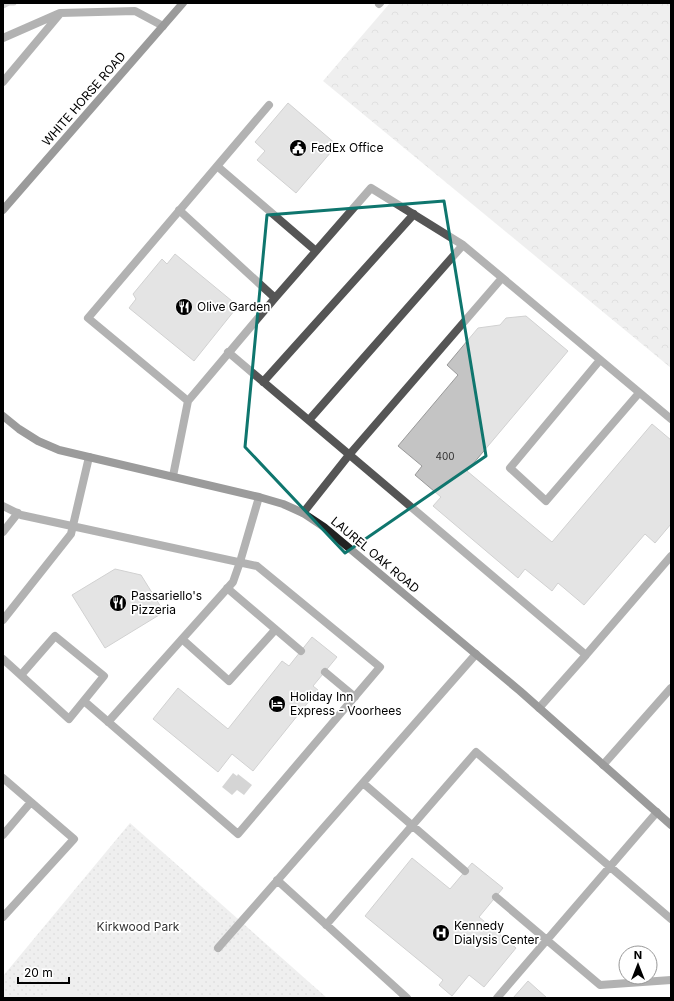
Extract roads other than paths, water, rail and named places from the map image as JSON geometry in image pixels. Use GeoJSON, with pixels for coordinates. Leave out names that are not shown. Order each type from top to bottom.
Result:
{"type":"FeatureCollection","features":[{"type":"Feature","properties":{"kind":"street","name":"WHITE HORSE ROAD"},"geometry":{"type":"LineString","coordinates":[[3,210],[183,3]]}},
{"type":"Feature","properties":{"kind":"street","name":"LAUREL OAK ROAD"},"geometry":{"type":"LineString","coordinates":[[3,416],[19,429],[38,441],[59,450],[259,497],[283,504],[303,513],[324,527],[476,654],[671,825]]}},
{"type":"Feature","properties":{"kind":"lane"},"geometry":{"type":"LineString","coordinates":[[3,38],[60,13],[135,11],[163,26]]}},
{"type":"Feature","properties":{"kind":"lane"},"geometry":{"type":"LineString","coordinates":[[3,82],[60,13]]}},
{"type":"Feature","properties":{"kind":"lane"},"geometry":{"type":"LineString","coordinates":[[188,400],[88,318],[269,105]]}},
{"type":"Feature","properties":{"kind":"lane"},"geometry":{"type":"LineString","coordinates":[[217,166],[316,250]]}},
{"type":"Feature","properties":{"kind":"lane"},"geometry":{"type":"LineString","coordinates":[[173,476],[188,400],[371,188],[462,245],[671,419]]}},
{"type":"Feature","properties":{"kind":"lane"},"geometry":{"type":"LineString","coordinates":[[179,210],[275,298]]}},
{"type":"Feature","properties":{"kind":"lane"},"geometry":{"type":"LineString","coordinates":[[263,382],[414,214]]}},
{"type":"Feature","properties":{"kind":"lane"},"geometry":{"type":"LineString","coordinates":[[309,420],[462,245]]}},
{"type":"Feature","properties":{"kind":"lane"},"geometry":{"type":"LineString","coordinates":[[303,513],[349,455],[502,278]]}},
{"type":"Feature","properties":{"kind":"lane"},"geometry":{"type":"LineString","coordinates":[[228,352],[586,655]]}},
{"type":"Feature","properties":{"kind":"lane"},"geometry":{"type":"LineString","coordinates":[[600,360],[510,468],[546,501],[639,393]]}},
{"type":"Feature","properties":{"kind":"lane"},"geometry":{"type":"LineString","coordinates":[[3,620],[72,534],[89,457]]}},
{"type":"Feature","properties":{"kind":"lane"},"geometry":{"type":"LineString","coordinates":[[108,722],[233,582],[259,497]]}},
{"type":"Feature","properties":{"kind":"lane"},"geometry":{"type":"LineString","coordinates":[[3,506],[18,514],[257,566],[380,667],[238,834],[84,701]]}},
{"type":"Feature","properties":{"kind":"lane"},"geometry":{"type":"LineString","coordinates":[[3,532],[18,514]]}},
{"type":"Feature","properties":{"kind":"lane"},"geometry":{"type":"LineString","coordinates":[[539,708],[671,556]]}},
{"type":"Feature","properties":{"kind":"lane"},"geometry":{"type":"LineString","coordinates":[[227,588],[301,651]]}},
{"type":"Feature","properties":{"kind":"lane"},"geometry":{"type":"LineString","coordinates":[[182,639],[229,681],[276,630]]}},
{"type":"Feature","properties":{"kind":"lane"},"geometry":{"type":"LineString","coordinates":[[3,659],[20,675],[69,719],[104,676],[55,636],[20,675]]}},
{"type":"Feature","properties":{"kind":"lane"},"geometry":{"type":"LineString","coordinates":[[218,948],[476,654]]}},
{"type":"Feature","properties":{"kind":"lane"},"geometry":{"type":"LineString","coordinates":[[325,672],[355,697]]}},
{"type":"Feature","properties":{"kind":"lane"},"geometry":{"type":"LineString","coordinates":[[603,765],[671,688]]}},
{"type":"Feature","properties":{"kind":"lane"},"geometry":{"type":"LineString","coordinates":[[326,925],[476,752],[671,918]]}},
{"type":"Feature","properties":{"kind":"lane"},"geometry":{"type":"LineString","coordinates":[[3,778],[74,839],[3,917]]}},
{"type":"Feature","properties":{"kind":"lane"},"geometry":{"type":"LineString","coordinates":[[363,783],[465,871]]}},
{"type":"Feature","properties":{"kind":"lane"},"geometry":{"type":"LineString","coordinates":[[3,835],[31,802]]}},
{"type":"Feature","properties":{"kind":"lane"},"geometry":{"type":"LineString","coordinates":[[497,998],[656,812]]}},
{"type":"Feature","properties":{"kind":"lane"},"geometry":{"type":"LineString","coordinates":[[277,880],[407,998]]}},
{"type":"Feature","properties":{"kind":"lane"},"geometry":{"type":"LineString","coordinates":[[496,897],[600,986],[671,980]]}},
{"type":"Feature","properties":{"kind":"waterway"},"geometry":{"type":"LineString","coordinates":[[3,6],[9,3],[14,3]]}},
{"type":"Feature","properties":{"kind":"place","name":"FedEx Office"},"geometry":{"type":"Point","coordinates":[298,148]}},
{"type":"Feature","properties":{"kind":"place","name":"Olive Garden"},"geometry":{"type":"Point","coordinates":[184,307]}},
{"type":"Feature","properties":{"kind":"place","name":"Passariello's Pizzeria"},"geometry":{"type":"Point","coordinates":[118,603]}},
{"type":"Feature","properties":{"kind":"place","name":"Holiday Inn Express - Voorhees"},"geometry":{"type":"Point","coordinates":[277,704]}},
{"type":"Feature","properties":{"kind":"place","name":"Kennedy Dialysis Center"},"geometry":{"type":"Point","coordinates":[441,933]}},
{"type":"Feature","properties":{"kind":"park label","name":"Kirkwood Park"},"geometry":{"type":"Point","coordinates":[138,927]}}]}
